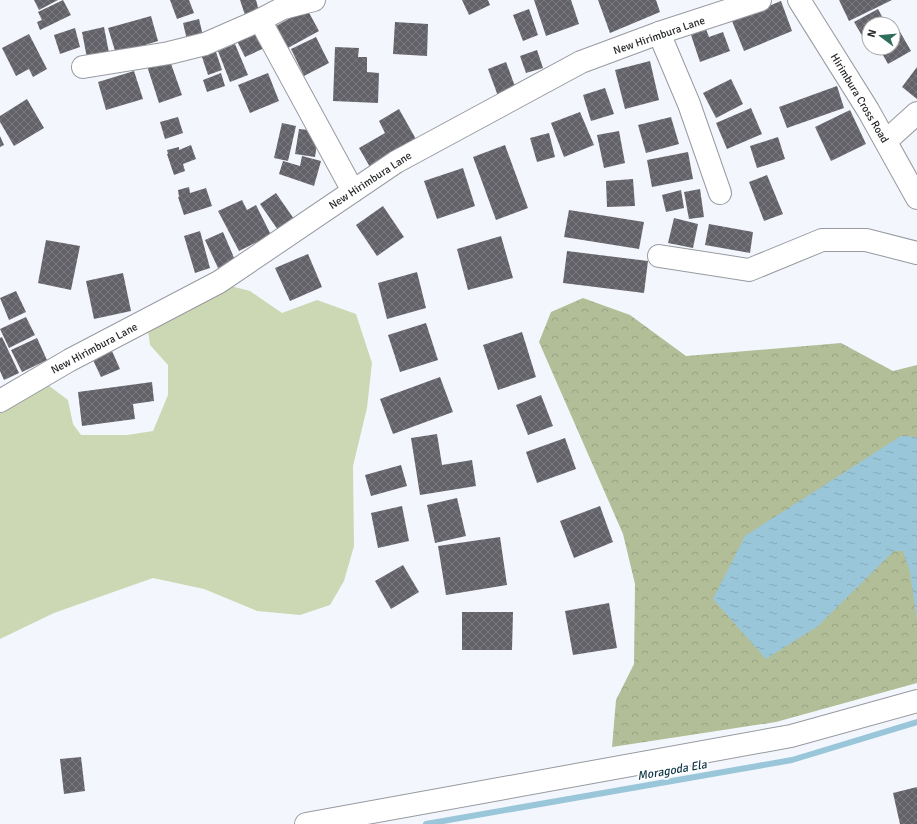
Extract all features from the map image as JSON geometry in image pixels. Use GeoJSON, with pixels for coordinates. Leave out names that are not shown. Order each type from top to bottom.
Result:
{"type":"FeatureCollection","features":[{"type":"Feature","properties":{"kind":"street"},"geometry":{"type":"LineString","coordinates":[[83,67],[169,53],[205,44],[284,8],[314,0]]}},
{"type":"Feature","properties":{"kind":"street","name":"New Hirimbura Lane"},"geometry":{"type":"LineString","coordinates":[[0,401],[70,360],[219,282],[396,162],[581,62],[659,33],[760,0]]}},
{"type":"Feature","properties":{"kind":"street","name":"Hirimbura Cross Road"},"geometry":{"type":"LineString","coordinates":[[799,0],[886,141],[917,198]]}},
{"type":"Feature","properties":{"kind":"street"},"geometry":{"type":"LineString","coordinates":[[260,20],[353,191]]}},
{"type":"Feature","properties":{"kind":"street"},"geometry":{"type":"LineString","coordinates":[[659,33],[689,104],[720,193]]}},
{"type":"Feature","properties":{"kind":"street"},"geometry":{"type":"LineString","coordinates":[[886,141],[917,113]]}},
{"type":"Feature","properties":{"kind":"street"},"geometry":{"type":"LineString","coordinates":[[659,256],[749,270],[822,240],[866,240],[917,253]]}},
{"type":"Feature","properties":{"kind":"street"},"geometry":{"type":"LineString","coordinates":[[306,824],[791,736],[917,701]]}},
{"type":"Feature","properties":{"kind":"green space"},"geometry":{"type":"Polygon","coordinates":[[[227,285],[250,291],[282,313],[317,300],[356,314],[372,363],[367,408],[353,466],[354,546],[344,581],[330,605],[300,615],[257,611],[204,589],[153,578],[54,613],[0,639],[0,408],[44,382],[68,400],[73,424],[81,435],[127,435],[153,431],[168,395],[168,365],[150,345],[148,331],[227,285]]]}},
{"type":"Feature","properties":{"kind":"green space"},"geometry":{"type":"Polygon","coordinates":[[[583,298],[630,315],[686,356],[841,343],[893,371],[917,365],[917,683],[776,722],[612,747],[616,700],[634,664],[635,584],[623,534],[539,342],[551,312],[583,298]]]}},
{"type":"Feature","properties":{"kind":"water"},"geometry":{"type":"Polygon","coordinates":[[[901,436],[917,437],[917,621],[910,572],[903,551],[894,551],[818,626],[766,659],[713,599],[745,536],[901,436]]]}},
{"type":"Feature","properties":{"kind":"building"},"geometry":{"type":"Polygon","coordinates":[[[34,0],[58,0],[39,10],[34,0]]]}},
{"type":"Feature","properties":{"kind":"building"},"geometry":{"type":"Polygon","coordinates":[[[63,0],[71,15],[40,30],[37,22],[42,20],[38,12],[63,0]]]}},
{"type":"Feature","properties":{"kind":"building"},"geometry":{"type":"Polygon","coordinates":[[[170,0],[189,0],[194,13],[177,19],[170,0]]]}},
{"type":"Feature","properties":{"kind":"building"},"geometry":{"type":"Polygon","coordinates":[[[240,0],[256,0],[259,11],[245,15],[240,0]]]}},
{"type":"Feature","properties":{"kind":"building"},"geometry":{"type":"Polygon","coordinates":[[[462,0],[488,0],[490,5],[469,15],[462,0]]]}},
{"type":"Feature","properties":{"kind":"building"},"geometry":{"type":"Polygon","coordinates":[[[534,0],[571,0],[579,24],[546,36],[534,0]]]}},
{"type":"Feature","properties":{"kind":"building"},"geometry":{"type":"Polygon","coordinates":[[[598,0],[656,0],[660,12],[610,33],[598,0]]]}},
{"type":"Feature","properties":{"kind":"building"},"geometry":{"type":"Polygon","coordinates":[[[839,0],[892,0],[849,21],[839,0]]]}},
{"type":"Feature","properties":{"kind":"building"},"geometry":{"type":"Polygon","coordinates":[[[781,1],[792,31],[744,51],[732,21],[781,1]]]}},
{"type":"Feature","properties":{"kind":"building"},"geometry":{"type":"Polygon","coordinates":[[[307,9],[319,31],[286,49],[274,27],[307,9]]]}},
{"type":"Feature","properties":{"kind":"building"},"geometry":{"type":"Polygon","coordinates":[[[529,9],[538,35],[523,41],[513,15],[529,9]]]}},
{"type":"Feature","properties":{"kind":"building"},"geometry":{"type":"Polygon","coordinates":[[[878,9],[882,16],[865,16],[878,9]]]}},
{"type":"Feature","properties":{"kind":"building"},"geometry":{"type":"Polygon","coordinates":[[[151,16],[158,41],[116,54],[108,28],[151,16]]]}},
{"type":"Feature","properties":{"kind":"building"},"geometry":{"type":"Polygon","coordinates":[[[861,18],[861,34],[854,22],[861,18]]]}},
{"type":"Feature","properties":{"kind":"building"},"geometry":{"type":"Polygon","coordinates":[[[199,19],[203,36],[187,40],[183,23],[199,19]]]}},
{"type":"Feature","properties":{"kind":"building"},"geometry":{"type":"Polygon","coordinates":[[[395,22],[428,24],[427,56],[393,54],[395,22]]]}},
{"type":"Feature","properties":{"kind":"building"},"geometry":{"type":"Polygon","coordinates":[[[104,27],[109,53],[87,58],[82,32],[104,27]]]}},
{"type":"Feature","properties":{"kind":"building"},"geometry":{"type":"Polygon","coordinates":[[[262,27],[271,45],[245,57],[236,39],[262,27]]]}},
{"type":"Feature","properties":{"kind":"building"},"geometry":{"type":"Polygon","coordinates":[[[75,28],[80,47],[60,54],[54,35],[75,28]]]}},
{"type":"Feature","properties":{"kind":"building"},"geometry":{"type":"Polygon","coordinates":[[[706,29],[709,37],[723,32],[730,51],[700,62],[691,35],[706,29]]]}},
{"type":"Feature","properties":{"kind":"building"},"geometry":{"type":"Polygon","coordinates":[[[29,34],[47,69],[33,77],[29,69],[16,76],[2,48],[29,34]]]}},
{"type":"Feature","properties":{"kind":"building"},"geometry":{"type":"Polygon","coordinates":[[[901,34],[911,51],[888,64],[884,56],[901,56],[901,34]]]}},
{"type":"Feature","properties":{"kind":"building"},"geometry":{"type":"Polygon","coordinates":[[[316,37],[329,63],[304,76],[291,49],[316,37]]]}},
{"type":"Feature","properties":{"kind":"building"},"geometry":{"type":"Polygon","coordinates":[[[235,44],[248,75],[230,82],[218,51],[235,44]]]}},
{"type":"Feature","properties":{"kind":"building"},"geometry":{"type":"Polygon","coordinates":[[[335,47],[359,48],[358,57],[367,57],[367,72],[379,73],[378,103],[333,101],[335,47]]]}},
{"type":"Feature","properties":{"kind":"building"},"geometry":{"type":"Polygon","coordinates":[[[215,49],[222,70],[208,75],[201,54],[215,49]]]}},
{"type":"Feature","properties":{"kind":"building"},"geometry":{"type":"Polygon","coordinates":[[[537,50],[543,68],[526,73],[520,56],[537,50]]]}},
{"type":"Feature","properties":{"kind":"building"},"geometry":{"type":"Polygon","coordinates":[[[169,58],[182,95],[159,103],[147,66],[169,58]]]}},
{"type":"Feature","properties":{"kind":"building"},"geometry":{"type":"Polygon","coordinates":[[[650,61],[659,100],[625,109],[615,70],[650,61]]]}},
{"type":"Feature","properties":{"kind":"building"},"geometry":{"type":"Polygon","coordinates":[[[506,62],[516,89],[498,96],[488,69],[506,62]]]}},
{"type":"Feature","properties":{"kind":"building"},"geometry":{"type":"Polygon","coordinates":[[[917,67],[917,99],[902,87],[917,67]]]}},
{"type":"Feature","properties":{"kind":"building"},"geometry":{"type":"Polygon","coordinates":[[[134,71],[143,99],[106,110],[98,82],[134,71]]]}},
{"type":"Feature","properties":{"kind":"building"},"geometry":{"type":"Polygon","coordinates":[[[221,73],[225,86],[207,92],[203,80],[221,73]]]}},
{"type":"Feature","properties":{"kind":"building"},"geometry":{"type":"Polygon","coordinates":[[[268,73],[279,101],[250,113],[238,85],[268,73]]]}},
{"type":"Feature","properties":{"kind":"building"},"geometry":{"type":"Polygon","coordinates":[[[731,79],[743,104],[716,118],[703,93],[731,79]]]}},
{"type":"Feature","properties":{"kind":"building"},"geometry":{"type":"Polygon","coordinates":[[[837,86],[844,108],[787,128],[779,107],[837,86]]]}},
{"type":"Feature","properties":{"kind":"building"},"geometry":{"type":"Polygon","coordinates":[[[605,88],[614,114],[591,121],[583,95],[605,88]]]}},
{"type":"Feature","properties":{"kind":"building"},"geometry":{"type":"Polygon","coordinates":[[[27,99],[44,128],[14,146],[0,122],[0,116],[27,99]]]}},
{"type":"Feature","properties":{"kind":"building"},"geometry":{"type":"Polygon","coordinates":[[[751,108],[762,134],[727,149],[716,123],[751,108]]]}},
{"type":"Feature","properties":{"kind":"building"},"geometry":{"type":"Polygon","coordinates":[[[399,109],[417,141],[370,167],[359,148],[385,133],[379,121],[399,109]]]}},
{"type":"Feature","properties":{"kind":"building"},"geometry":{"type":"Polygon","coordinates":[[[850,110],[866,144],[831,161],[815,127],[850,110]]]}},
{"type":"Feature","properties":{"kind":"building"},"geometry":{"type":"Polygon","coordinates":[[[580,112],[594,145],[564,157],[551,123],[580,112]]]}},
{"type":"Feature","properties":{"kind":"building"},"geometry":{"type":"Polygon","coordinates":[[[178,117],[183,133],[165,139],[160,122],[178,117]]]}},
{"type":"Feature","properties":{"kind":"building"},"geometry":{"type":"Polygon","coordinates":[[[671,117],[679,144],[646,153],[638,125],[671,117]]]}},
{"type":"Feature","properties":{"kind":"building"},"geometry":{"type":"Polygon","coordinates":[[[282,123],[296,126],[288,161],[274,158],[282,123]]]}},
{"type":"Feature","properties":{"kind":"building"},"geometry":{"type":"Polygon","coordinates":[[[299,129],[319,131],[315,157],[295,154],[299,129]]]}},
{"type":"Feature","properties":{"kind":"building"},"geometry":{"type":"Polygon","coordinates":[[[619,131],[625,163],[604,168],[597,135],[619,131]]]}},
{"type":"Feature","properties":{"kind":"building"},"geometry":{"type":"Polygon","coordinates":[[[549,133],[555,157],[537,162],[530,138],[549,133]]]}},
{"type":"Feature","properties":{"kind":"building"},"geometry":{"type":"Polygon","coordinates":[[[0,136],[4,145],[0,147],[0,136]]]}},
{"type":"Feature","properties":{"kind":"building"},"geometry":{"type":"Polygon","coordinates":[[[778,137],[785,159],[757,168],[750,146],[778,137]]]}},
{"type":"Feature","properties":{"kind":"building"},"geometry":{"type":"Polygon","coordinates":[[[191,145],[196,159],[183,164],[185,171],[174,175],[167,150],[179,147],[179,150],[191,145]]]}},
{"type":"Feature","properties":{"kind":"building"},"geometry":{"type":"Polygon","coordinates":[[[505,145],[528,208],[496,220],[473,157],[505,145]]]}},
{"type":"Feature","properties":{"kind":"building"},"geometry":{"type":"Polygon","coordinates":[[[688,152],[693,179],[652,187],[647,160],[688,152]]]}},
{"type":"Feature","properties":{"kind":"building"},"geometry":{"type":"Polygon","coordinates":[[[302,156],[321,161],[314,186],[279,174],[283,161],[300,166],[302,156]]]}},
{"type":"Feature","properties":{"kind":"building"},"geometry":{"type":"Polygon","coordinates":[[[463,168],[475,206],[437,219],[424,181],[463,168]]]}},
{"type":"Feature","properties":{"kind":"building"},"geometry":{"type":"Polygon","coordinates":[[[767,175],[783,214],[764,221],[749,182],[767,175]]]}},
{"type":"Feature","properties":{"kind":"building"},"geometry":{"type":"Polygon","coordinates":[[[633,179],[635,206],[607,207],[606,181],[633,179]]]}},
{"type":"Feature","properties":{"kind":"building"},"geometry":{"type":"Polygon","coordinates":[[[189,187],[190,193],[206,188],[212,206],[184,215],[178,197],[178,190],[189,187]]]}},
{"type":"Feature","properties":{"kind":"building"},"geometry":{"type":"Polygon","coordinates":[[[700,189],[704,217],[689,219],[684,192],[700,189]]]}},
{"type":"Feature","properties":{"kind":"building"},"geometry":{"type":"Polygon","coordinates":[[[681,190],[684,208],[666,212],[662,195],[681,190]]]}},
{"type":"Feature","properties":{"kind":"building"},"geometry":{"type":"Polygon","coordinates":[[[276,193],[294,219],[278,230],[260,204],[276,193]]]}},
{"type":"Feature","properties":{"kind":"building"},"geometry":{"type":"Polygon","coordinates":[[[242,200],[247,210],[256,205],[271,235],[239,251],[218,211],[242,200]]]}},
{"type":"Feature","properties":{"kind":"building"},"geometry":{"type":"Polygon","coordinates":[[[383,206],[404,237],[377,256],[356,225],[383,206]]]}},
{"type":"Feature","properties":{"kind":"building"},"geometry":{"type":"Polygon","coordinates":[[[569,210],[644,222],[639,249],[564,237],[569,210]]]}},
{"type":"Feature","properties":{"kind":"building"},"geometry":{"type":"Polygon","coordinates":[[[674,218],[698,224],[693,248],[668,243],[674,218]]]}},
{"type":"Feature","properties":{"kind":"building"},"geometry":{"type":"Polygon","coordinates":[[[709,224],[753,232],[750,253],[705,245],[709,224]]]}},
{"type":"Feature","properties":{"kind":"building"},"geometry":{"type":"Polygon","coordinates":[[[200,231],[210,268],[195,273],[184,236],[200,231]]]}},
{"type":"Feature","properties":{"kind":"building"},"geometry":{"type":"Polygon","coordinates":[[[223,232],[235,260],[218,268],[205,240],[223,232]]]}},
{"type":"Feature","properties":{"kind":"building"},"geometry":{"type":"Polygon","coordinates":[[[501,236],[513,278],[468,290],[457,249],[501,236]]]}},
{"type":"Feature","properties":{"kind":"building"},"geometry":{"type":"Polygon","coordinates":[[[46,240],[80,246],[71,290],[38,283],[46,240]]]}},
{"type":"Feature","properties":{"kind":"building"},"geometry":{"type":"Polygon","coordinates":[[[567,251],[648,261],[644,293],[563,283],[567,251]]]}},
{"type":"Feature","properties":{"kind":"building"},"geometry":{"type":"Polygon","coordinates":[[[308,254],[322,287],[290,301],[275,268],[308,254]]]}},
{"type":"Feature","properties":{"kind":"building"},"geometry":{"type":"Polygon","coordinates":[[[417,272],[426,308],[387,319],[378,283],[417,272]]]}},
{"type":"Feature","properties":{"kind":"building"},"geometry":{"type":"Polygon","coordinates":[[[123,273],[131,311],[94,319],[86,281],[123,273]]]}},
{"type":"Feature","properties":{"kind":"building"},"geometry":{"type":"Polygon","coordinates":[[[16,291],[26,312],[9,320],[0,298],[16,291]]]}},
{"type":"Feature","properties":{"kind":"building"},"geometry":{"type":"Polygon","coordinates":[[[26,317],[35,335],[9,348],[0,329],[26,317]]]}},
{"type":"Feature","properties":{"kind":"building"},"geometry":{"type":"Polygon","coordinates":[[[426,323],[438,360],[400,372],[388,335],[426,323]]]}},
{"type":"Feature","properties":{"kind":"building"},"geometry":{"type":"Polygon","coordinates":[[[522,332],[536,377],[498,390],[483,345],[522,332]]]}},
{"type":"Feature","properties":{"kind":"building"},"geometry":{"type":"Polygon","coordinates":[[[2,337],[19,373],[4,380],[0,371],[0,338],[2,337]]]}},
{"type":"Feature","properties":{"kind":"building"},"geometry":{"type":"Polygon","coordinates":[[[37,338],[47,360],[22,372],[11,350],[37,338]]]}},
{"type":"Feature","properties":{"kind":"building"},"geometry":{"type":"Polygon","coordinates":[[[112,351],[120,369],[101,377],[93,360],[112,351]]]}},
{"type":"Feature","properties":{"kind":"building"},"geometry":{"type":"Polygon","coordinates":[[[440,377],[453,412],[393,434],[380,399],[440,377]]]}},
{"type":"Feature","properties":{"kind":"building"},"geometry":{"type":"Polygon","coordinates":[[[152,382],[154,401],[133,404],[135,419],[82,426],[78,392],[152,382]]]}},
{"type":"Feature","properties":{"kind":"building"},"geometry":{"type":"Polygon","coordinates":[[[541,395],[553,426],[528,435],[516,405],[541,395]]]}},
{"type":"Feature","properties":{"kind":"building"},"geometry":{"type":"Polygon","coordinates":[[[437,434],[442,465],[472,460],[476,486],[420,495],[411,438],[437,434]]]}},
{"type":"Feature","properties":{"kind":"building"},"geometry":{"type":"Polygon","coordinates":[[[565,438],[576,469],[537,483],[526,452],[565,438]]]}},
{"type":"Feature","properties":{"kind":"building"},"geometry":{"type":"Polygon","coordinates":[[[401,465],[407,486],[371,496],[365,475],[401,465]]]}},
{"type":"Feature","properties":{"kind":"building"},"geometry":{"type":"Polygon","coordinates":[[[457,498],[466,536],[435,543],[427,505],[457,498]]]}},
{"type":"Feature","properties":{"kind":"building"},"geometry":{"type":"Polygon","coordinates":[[[402,506],[409,541],[378,548],[371,513],[402,506]]]}},
{"type":"Feature","properties":{"kind":"building"},"geometry":{"type":"Polygon","coordinates":[[[600,506],[613,542],[574,558],[560,521],[600,506]]]}},
{"type":"Feature","properties":{"kind":"building"},"geometry":{"type":"Polygon","coordinates":[[[500,537],[507,585],[446,595],[438,546],[500,537]]]}},
{"type":"Feature","properties":{"kind":"building"},"geometry":{"type":"Polygon","coordinates":[[[403,565],[419,592],[391,609],[375,581],[403,565]]]}},
{"type":"Feature","properties":{"kind":"building"},"geometry":{"type":"Polygon","coordinates":[[[609,603],[617,648],[573,655],[565,611],[609,603]]]}},
{"type":"Feature","properties":{"kind":"building"},"geometry":{"type":"Polygon","coordinates":[[[462,612],[513,612],[512,650],[462,650],[462,612]]]}},
{"type":"Feature","properties":{"kind":"building"},"geometry":{"type":"Polygon","coordinates":[[[81,757],[85,791],[64,794],[60,759],[81,757]]]}},
{"type":"Feature","properties":{"kind":"building"},"geometry":{"type":"Polygon","coordinates":[[[917,787],[917,824],[900,824],[893,793],[917,787]]]}},
{"type":"Feature","properties":{"kind":"waterway","name":"Moragoda Ela"},"geometry":{"type":"LineString","coordinates":[[426,824],[792,760],[917,722]]}}]}
